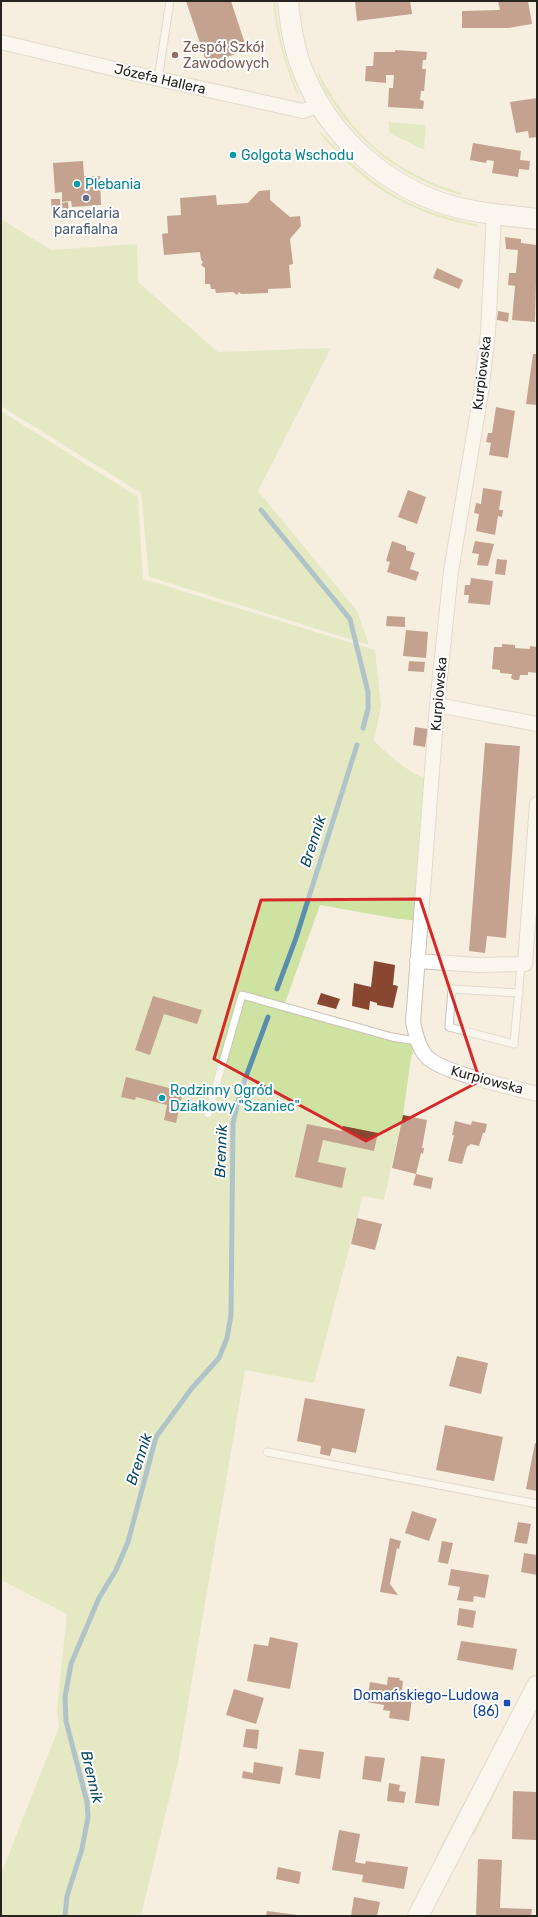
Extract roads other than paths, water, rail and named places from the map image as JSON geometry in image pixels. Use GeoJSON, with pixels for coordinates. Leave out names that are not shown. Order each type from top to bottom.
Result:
{"type":"FeatureCollection","features":[{"type":"Feature","properties":{"kind":"main road"},"geometry":{"type":"LineString","coordinates":[[288,1],[294,44],[301,66],[320,105],[348,143],[381,172],[402,186],[440,202],[494,214],[537,220]]}},
{"type":"Feature","properties":{"kind":"main road"},"geometry":{"type":"LineString","coordinates":[[418,1916],[537,1686]]}},
{"type":"Feature","properties":{"kind":"street","name":"Józefa Hallera"},"geometry":{"type":"LineString","coordinates":[[1,42],[303,111],[320,105]]}},
{"type":"Feature","properties":{"kind":"street","name":"Kurpiowska"},"geometry":{"type":"LineString","coordinates":[[494,214],[489,311],[481,393],[451,571],[437,705],[413,1022],[417,1041],[427,1057],[443,1068],[537,1094]]}},
{"type":"Feature","properties":{"kind":"street"},"geometry":{"type":"LineString","coordinates":[[437,705],[537,724]]}},
{"type":"Feature","properties":{"kind":"street"},"geometry":{"type":"LineString","coordinates":[[417,961],[479,965],[525,964],[537,804]]}},
{"type":"Feature","properties":{"kind":"lane"},"geometry":{"type":"LineString","coordinates":[[158,79],[170,1]]}},
{"type":"Feature","properties":{"kind":"lane"},"geometry":{"type":"LineString","coordinates":[[519,993],[452,989],[450,1026],[514,1044],[519,993],[521,965]]}},
{"type":"Feature","properties":{"kind":"lane"},"geometry":{"type":"LineString","coordinates":[[208,1114],[242,995],[392,1036],[417,1041]]}},
{"type":"Feature","properties":{"kind":"lane"},"geometry":{"type":"LineString","coordinates":[[267,1452],[537,1504]]}},
{"type":"Feature","properties":{"kind":"waterway","name":"Brennik"},"geometry":{"type":"LineString","coordinates":[[261,510],[350,619],[368,692],[368,709],[363,728]]}},
{"type":"Feature","properties":{"kind":"waterway","name":"Brennik"},"geometry":{"type":"LineString","coordinates":[[277,989],[296,938],[357,745]]}},
{"type":"Feature","properties":{"kind":"waterway","name":"Brennik"},"geometry":{"type":"LineString","coordinates":[[65,1916],[67,1896],[82,1849],[88,1817],[87,1802],[66,1721],[65,1697],[71,1664],[99,1598],[116,1570],[128,1542],[156,1437],[192,1388],[219,1358],[227,1338],[231,1315],[233,1123],[240,1093],[268,1017]]}},
{"type":"Feature","properties":{"kind":"place","name":"Zespół Szkół Zawodowych"},"geometry":{"type":"Point","coordinates":[175,55]}},
{"type":"Feature","properties":{"kind":"place","name":"Golgota Wschodu"},"geometry":{"type":"Point","coordinates":[233,155]}},
{"type":"Feature","properties":{"kind":"place","name":"Plebania"},"geometry":{"type":"Point","coordinates":[77,184]}},
{"type":"Feature","properties":{"kind":"place","name":"Kancelaria parafialna"},"geometry":{"type":"Point","coordinates":[86,198]}},
{"type":"Feature","properties":{"kind":"place","name":"Rodzinny Ogród Działkowy \"Szaniec\""},"geometry":{"type":"Point","coordinates":[162,1098]}},
{"type":"Feature","properties":{"kind":"place","name":"Domańskiego-Ludowa (86)"},"geometry":{"type":"Point","coordinates":[507,1703]}}]}
